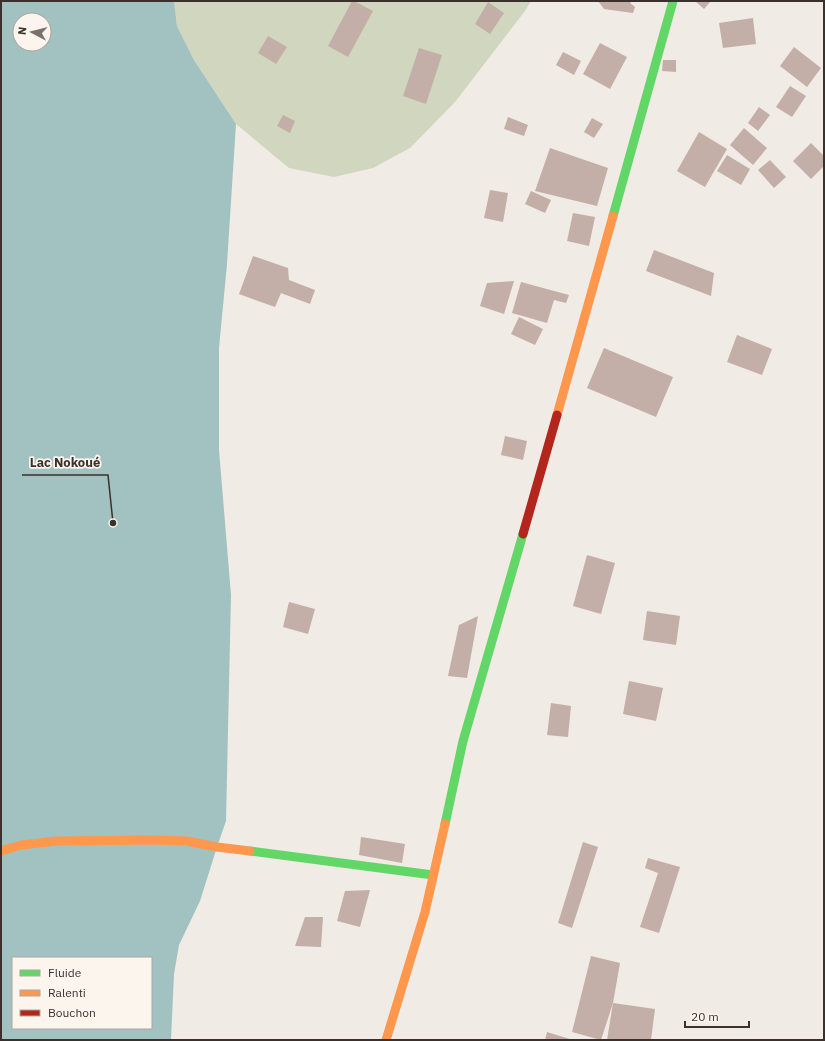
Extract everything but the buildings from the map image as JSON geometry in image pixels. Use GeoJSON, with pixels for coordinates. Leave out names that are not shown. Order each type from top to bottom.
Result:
{"type":"FeatureCollection","features":[{"type":"Feature","properties":{"kind":"street"},"geometry":{"type":"LineString","coordinates":[[386,1040],[423,919],[463,741],[551,438],[673,1]]}},
{"type":"Feature","properties":{"kind":"street"},"geometry":{"type":"LineString","coordinates":[[1,851],[21,845],[56,841],[187,841],[217,847],[434,875]]}},
{"type":"Feature","properties":{"kind":"green space"},"geometry":{"type":"Polygon","coordinates":[[[174,1],[531,1],[525,11],[455,102],[410,148],[373,168],[334,177],[289,168],[236,124],[194,60],[177,26],[174,1]]]}},
{"type":"Feature","properties":{"kind":"water"},"geometry":{"type":"Polygon","coordinates":[[[1,1],[174,1],[177,26],[194,60],[236,124],[227,264],[219,348],[219,450],[231,595],[226,821],[200,901],[179,945],[174,974],[171,1040],[1,1040],[1,1]]]}},
{"type":"Feature","properties":{"kind":"traffic: fast"},"geometry":{"type":"LineString","coordinates":[[613,216],[673,1]]}},
{"type":"Feature","properties":{"kind":"traffic: fast"},"geometry":{"type":"LineString","coordinates":[[445,824],[463,741],[523,534]]}},
{"type":"Feature","properties":{"kind":"traffic: fast"},"geometry":{"type":"LineString","coordinates":[[250,851],[433,875]]}},
{"type":"Feature","properties":{"kind":"traffic: slow"},"geometry":{"type":"LineString","coordinates":[[557,415],[613,216]]}},
{"type":"Feature","properties":{"kind":"traffic: slow"},"geometry":{"type":"LineString","coordinates":[[386,1040],[425,912],[445,824]]}},
{"type":"Feature","properties":{"kind":"traffic: slow"},"geometry":{"type":"LineString","coordinates":[[1,851],[21,845],[56,841],[156,840],[187,841],[217,847],[250,851]]}},
{"type":"Feature","properties":{"kind":"traffic: jam"},"geometry":{"type":"LineString","coordinates":[[523,534],[557,415]]}},
{"type":"Feature","properties":{"kind":"place","name":"Lac Nokoué"},"geometry":{"type":"Point","coordinates":[113,523]}}]}
